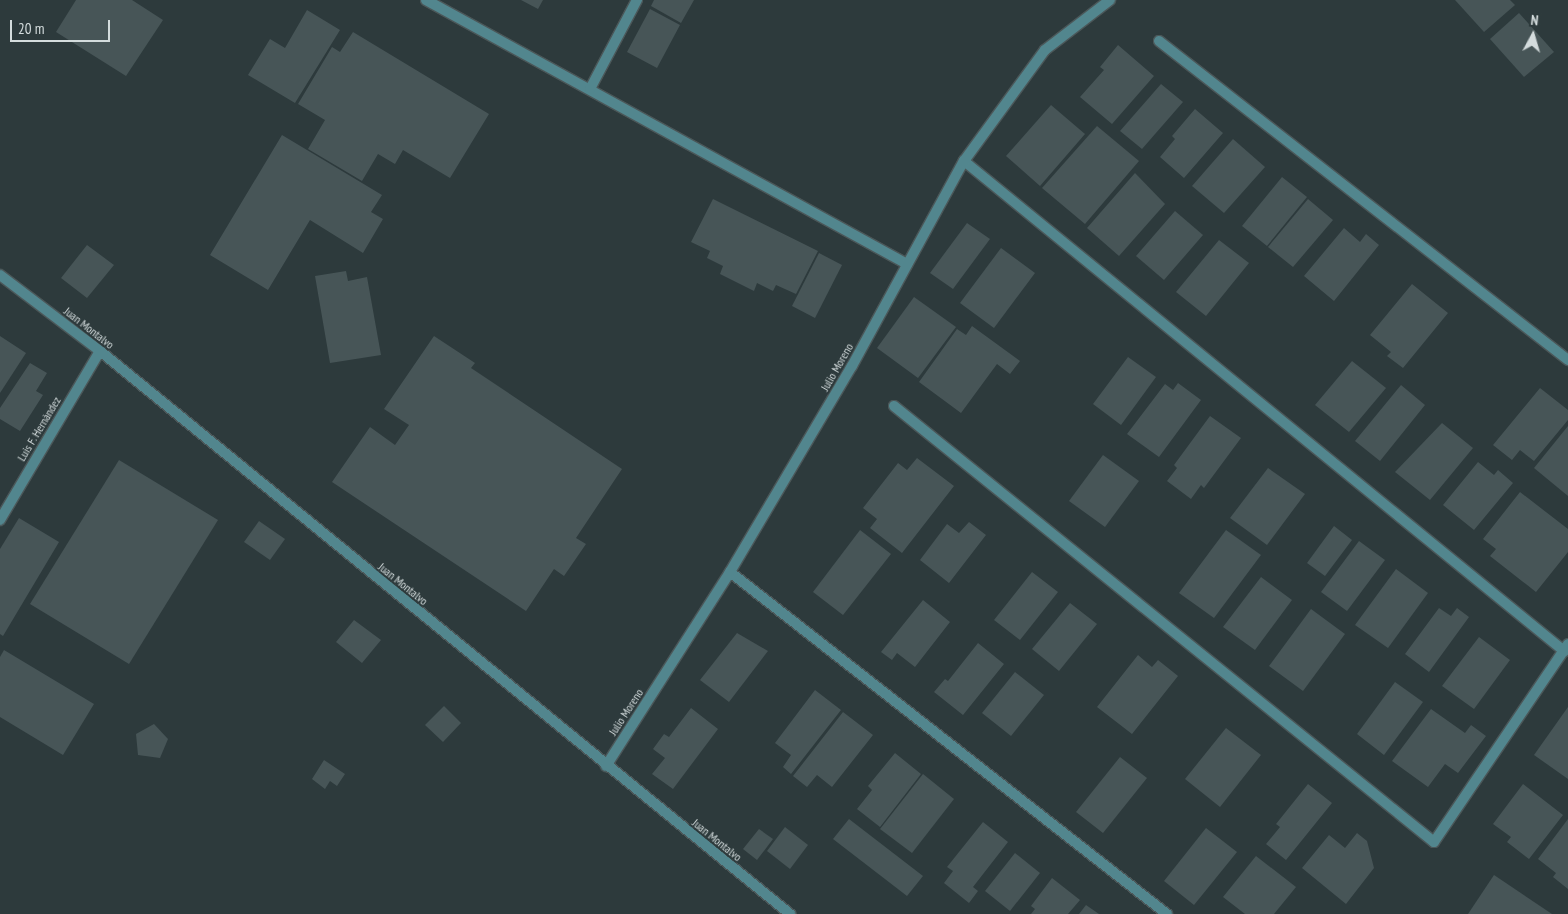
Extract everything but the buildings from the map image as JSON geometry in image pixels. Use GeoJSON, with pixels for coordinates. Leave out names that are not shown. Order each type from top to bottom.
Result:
{"type":"FeatureCollection","features":[{"type":"Feature","properties":{"kind":"street"},"geometry":{"type":"LineString","coordinates":[[426,0],[907,264]]}},
{"type":"Feature","properties":{"kind":"street"},"geometry":{"type":"LineString","coordinates":[[590,89],[637,0]]}},
{"type":"Feature","properties":{"kind":"street","name":"Julio Moreno"},"geometry":{"type":"LineString","coordinates":[[606,766],[730,572],[964,161],[1045,50],[1110,0]]}},
{"type":"Feature","properties":{"kind":"street"},"geometry":{"type":"LineString","coordinates":[[1158,41],[1568,360]]}},
{"type":"Feature","properties":{"kind":"street"},"geometry":{"type":"LineString","coordinates":[[894,406],[1434,842],[1566,648],[964,161]]}},
{"type":"Feature","properties":{"kind":"street","name":"Juan Montalvo"},"geometry":{"type":"LineString","coordinates":[[0,275],[100,351],[606,766],[790,914]]}},
{"type":"Feature","properties":{"kind":"street","name":"Luis F. Hernàndez"},"geometry":{"type":"LineString","coordinates":[[0,520],[100,351]]}},
{"type":"Feature","properties":{"kind":"street"},"geometry":{"type":"LineString","coordinates":[[730,572],[1167,914]]}}]}
